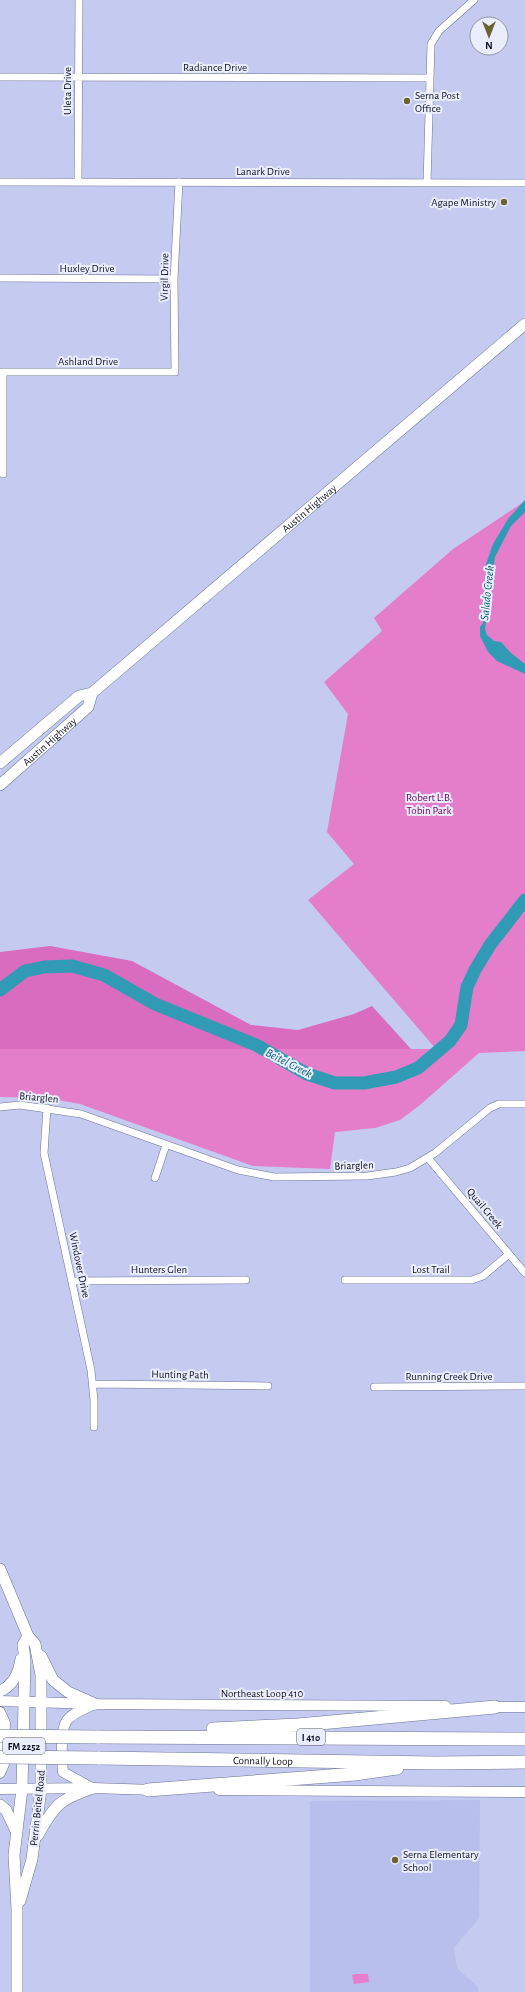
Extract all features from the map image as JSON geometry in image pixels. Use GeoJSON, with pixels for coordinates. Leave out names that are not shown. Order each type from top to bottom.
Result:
{"type":"FeatureCollection","features":[{"type":"Feature","properties":{"kind":"highway"},"geometry":{"type":"LineString","coordinates":[[97,1737],[298,1725],[495,1707]]}},
{"type":"Feature","properties":{"kind":"highway","name":"Connally Loop"},"geometry":{"type":"LineString","coordinates":[[0,1736],[525,1739]]}},
{"type":"Feature","properties":{"kind":"highway","name":"Connally Loop"},"geometry":{"type":"LineString","coordinates":[[0,1757],[435,1763],[525,1762]]}},
{"type":"Feature","properties":{"kind":"highway"},"geometry":{"type":"LineString","coordinates":[[148,1790],[355,1774],[435,1763]]}},
{"type":"Feature","properties":{"kind":"main road","name":"Austin Highway"},"geometry":{"type":"LineString","coordinates":[[0,763],[79,696],[92,693],[525,324]]}},
{"type":"Feature","properties":{"kind":"main road","name":"Austin Highway"},"geometry":{"type":"LineString","coordinates":[[0,785],[88,707],[92,693]]}},
{"type":"Feature","properties":{"kind":"main road","name":"Perrin Beitel Road"},"geometry":{"type":"LineString","coordinates":[[0,1569],[41,1675],[41,1789],[32,1859],[17,1909]]}},
{"type":"Feature","properties":{"kind":"main road","name":"Perrin Beitel Road"},"geometry":{"type":"LineString","coordinates":[[17,1992],[17,1909],[14,1855],[22,1789],[25,1659],[29,1641]]}},
{"type":"Feature","properties":{"kind":"main road"},"geometry":{"type":"LineString","coordinates":[[0,1691],[6,1689],[19,1672],[29,1641]]}},
{"type":"Feature","properties":{"kind":"main road"},"geometry":{"type":"LineString","coordinates":[[29,1641],[53,1680],[68,1692],[94,1704]]}},
{"type":"Feature","properties":{"kind":"main road","name":"Northeast Loop 410"},"geometry":{"type":"LineString","coordinates":[[0,1701],[94,1704],[525,1707]]}},
{"type":"Feature","properties":{"kind":"main road"},"geometry":{"type":"LineString","coordinates":[[93,1788],[63,1772],[63,1730],[66,1721],[77,1712],[94,1704]]}},
{"type":"Feature","properties":{"kind":"main road"},"geometry":{"type":"LineString","coordinates":[[0,1712],[5,1723],[4,1764],[0,1773]]}},
{"type":"Feature","properties":{"kind":"main road"},"geometry":{"type":"LineString","coordinates":[[34,1842],[48,1817],[59,1804],[68,1796],[93,1788]]}},
{"type":"Feature","properties":{"kind":"main road"},"geometry":{"type":"LineString","coordinates":[[0,1789],[93,1788],[148,1790],[525,1792]]}},
{"type":"Feature","properties":{"kind":"main road"},"geometry":{"type":"LineString","coordinates":[[0,1805],[6,1810],[16,1834]]}},
{"type":"Feature","properties":{"kind":"street","name":"Uleta Drive"},"geometry":{"type":"LineString","coordinates":[[78,182],[79,0]]}},
{"type":"Feature","properties":{"kind":"street"},"geometry":{"type":"LineString","coordinates":[[427,182],[430,56],[435,35],[474,0]]}},
{"type":"Feature","properties":{"kind":"street","name":"Radiance Drive"},"geometry":{"type":"LineString","coordinates":[[0,77],[430,78]]}},
{"type":"Feature","properties":{"kind":"street","name":"Lanark Drive"},"geometry":{"type":"LineString","coordinates":[[0,182],[525,183]]}},
{"type":"Feature","properties":{"kind":"street","name":"Virgil Drive"},"geometry":{"type":"LineString","coordinates":[[175,372],[174,279],[179,182]]}},
{"type":"Feature","properties":{"kind":"street","name":"Huxley Drive"},"geometry":{"type":"LineString","coordinates":[[0,278],[174,279]]}},
{"type":"Feature","properties":{"kind":"street"},"geometry":{"type":"LineString","coordinates":[[2,372],[3,474]]}},
{"type":"Feature","properties":{"kind":"street","name":"Ashland Drive"},"geometry":{"type":"LineString","coordinates":[[2,372],[175,372]]}},
{"type":"Feature","properties":{"kind":"street","name":"Briarglen"},"geometry":{"type":"LineString","coordinates":[[0,1107],[20,1106],[47,1108],[81,1114],[238,1170],[274,1177],[382,1175],[410,1168],[447,1145],[490,1108],[499,1104],[525,1104]]}},
{"type":"Feature","properties":{"kind":"street","name":"Windover Drive"},"geometry":{"type":"LineString","coordinates":[[47,1108],[44,1153],[93,1384],[94,1427]]}},
{"type":"Feature","properties":{"kind":"street"},"geometry":{"type":"LineString","coordinates":[[155,1178],[166,1145]]}},
{"type":"Feature","properties":{"kind":"street","name":"Quail Creek"},"geometry":{"type":"LineString","coordinates":[[428,1158],[525,1273]]}},
{"type":"Feature","properties":{"kind":"street","name":"Lost Trail"},"geometry":{"type":"LineString","coordinates":[[345,1280],[472,1280],[483,1276],[509,1254]]}},
{"type":"Feature","properties":{"kind":"street","name":"Hunters Glen"},"geometry":{"type":"LineString","coordinates":[[72,1281],[246,1280]]}},
{"type":"Feature","properties":{"kind":"street","name":"Hunting Path"},"geometry":{"type":"LineString","coordinates":[[93,1384],[268,1386]]}},
{"type":"Feature","properties":{"kind":"street","name":"Running Creek Drive"},"geometry":{"type":"LineString","coordinates":[[374,1387],[525,1386]]}},
{"type":"Feature","properties":{"kind":"shaded area"},"geometry":{"type":"Polygon","coordinates":[[[50,946],[132,961],[251,1025],[298,1030],[354,1014],[372,1006],[411,1049],[0,1049],[0,952],[50,946]]]}},
{"type":"Feature","properties":{"kind":"shaded area","name":"Serna Elementary School"},"geometry":{"type":"Polygon","coordinates":[[[480,1800],[479,1918],[454,1948],[457,1968],[478,1987],[478,1992],[310,1992],[310,1801],[480,1800]]]}},
{"type":"Feature","properties":{"kind":"green space","name":"Robert L.B. Tobin Park"},"geometry":{"type":"Polygon","coordinates":[[[525,501],[525,1051],[479,1053],[420,1105],[400,1120],[375,1128],[335,1132],[330,1169],[253,1166],[80,1104],[47,1098],[0,1097],[0,1049],[436,1049],[308,900],[354,864],[327,832],[348,714],[324,682],[382,631],[374,618],[453,549],[525,501]]]}},
{"type":"Feature","properties":{"kind":"green space"},"geometry":{"type":"Polygon","coordinates":[[[368,1974],[369,1982],[354,1984],[352,1975],[368,1974]]]}},
{"type":"Feature","properties":{"kind":"water","name":"Salado Creek"},"geometry":{"type":"Polygon","coordinates":[[[525,500],[525,512],[511,526],[495,557],[485,629],[487,635],[494,641],[501,642],[511,653],[525,664],[525,674],[497,661],[488,652],[480,636],[480,627],[483,623],[481,606],[485,595],[486,564],[493,544],[508,519],[525,500]]]}},
{"type":"Feature","properties":{"kind":"waterway","name":"Beitel Creek"},"geometry":{"type":"LineString","coordinates":[[0,990],[25,971],[44,967],[72,966],[104,975],[155,1004],[256,1045],[307,1074],[335,1083],[364,1083],[396,1077],[418,1068],[450,1041],[461,1025],[467,987],[475,970],[490,945],[525,900]]}},
{"type":"Feature","properties":{"kind":"place","name":"Serna Post Office"},"geometry":{"type":"Point","coordinates":[407,101]}},
{"type":"Feature","properties":{"kind":"place","name":"Agape Ministry"},"geometry":{"type":"Point","coordinates":[504,202]}},
{"type":"Feature","properties":{"kind":"place","name":"Serna Elementary School"},"geometry":{"type":"Point","coordinates":[395,1860]}}]}
